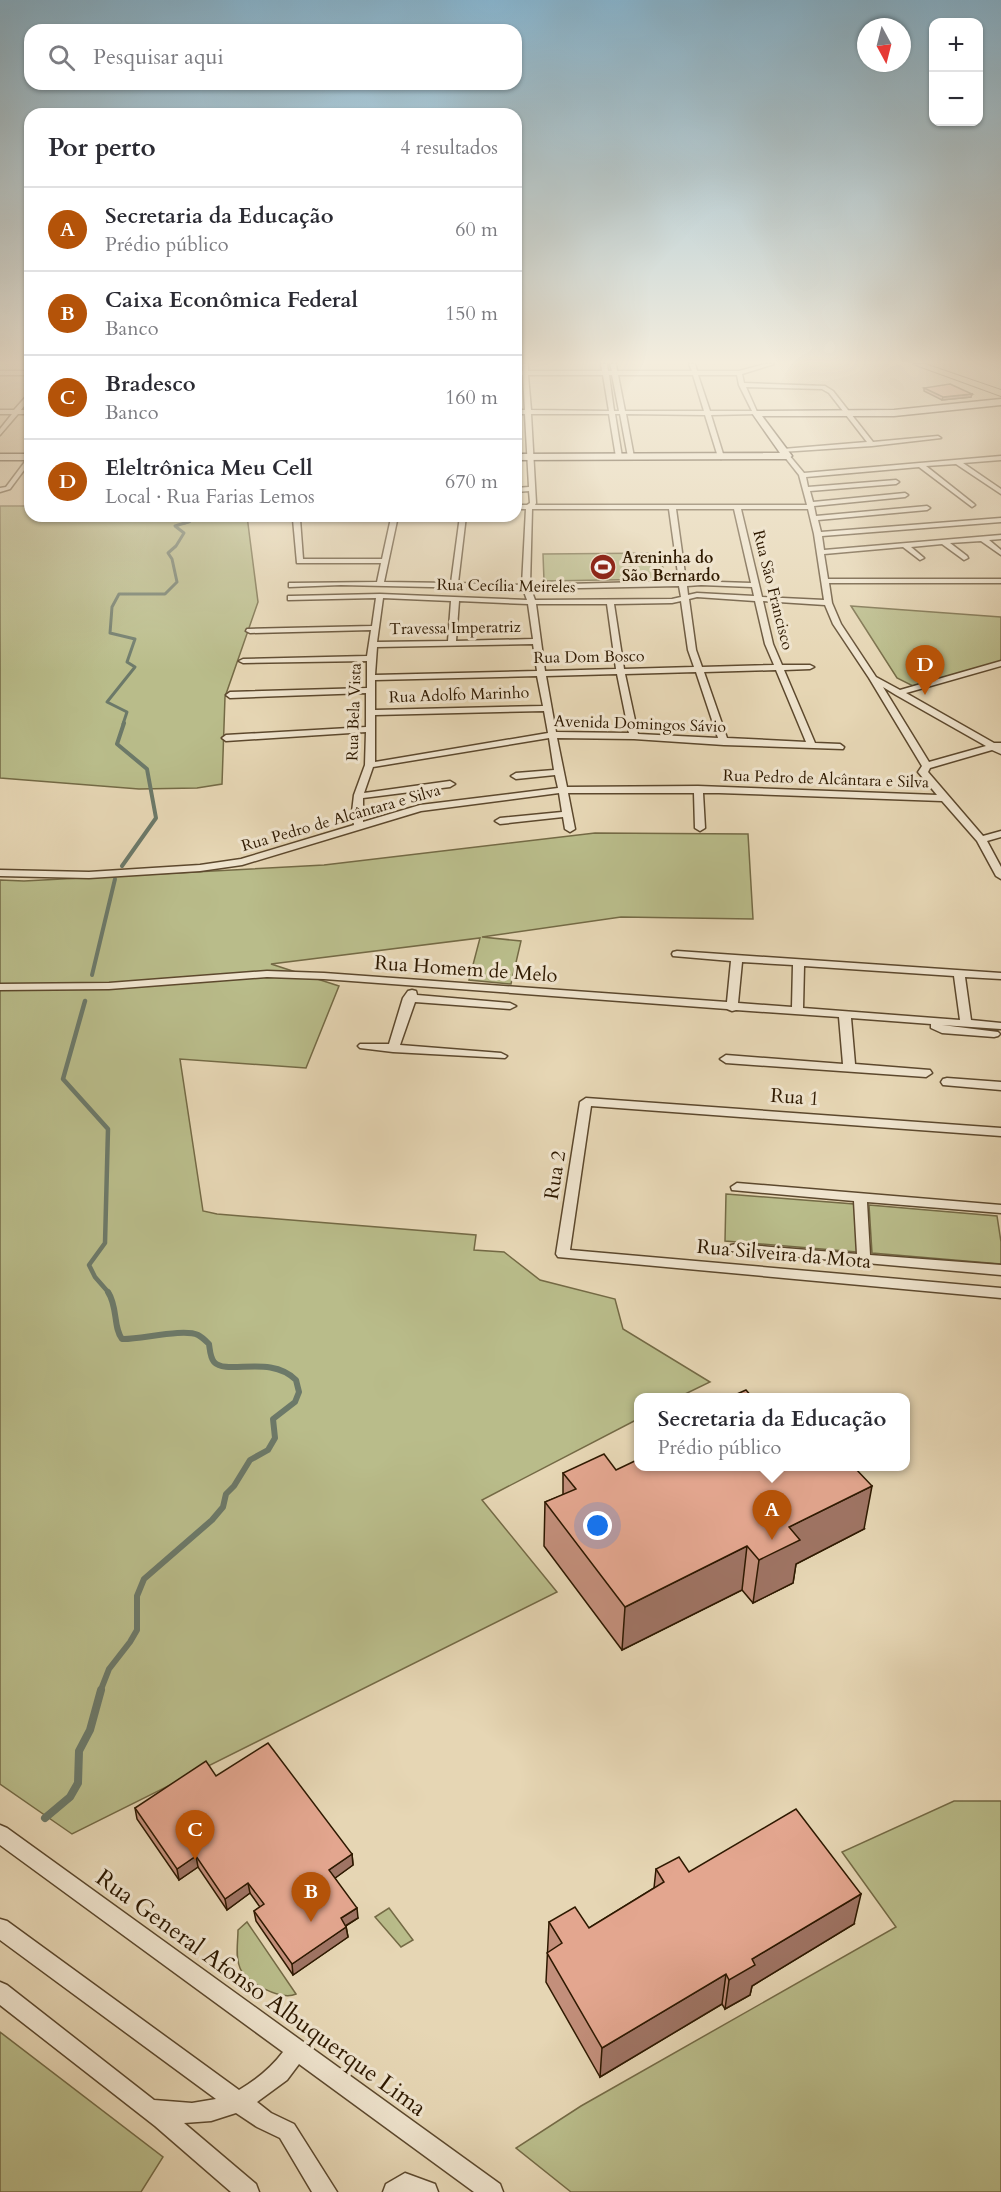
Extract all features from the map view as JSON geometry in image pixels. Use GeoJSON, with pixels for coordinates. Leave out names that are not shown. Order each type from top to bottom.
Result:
{"type":"FeatureCollection","features":[{"type":"Feature","properties":{"kind":"street"},"geometry":{"type":"LineString","coordinates":[[0,490],[8,488],[22,466]]}},
{"type":"Feature","properties":{"kind":"street"},"geometry":{"type":"LineString","coordinates":[[529,466],[533,503],[529,507],[526,587],[532,602],[541,673],[570,829]]}},
{"type":"Feature","properties":{"kind":"street"},"geometry":{"type":"LineString","coordinates":[[795,466],[802,475],[814,518],[828,603],[837,624],[927,766]]}},
{"type":"Feature","properties":{"kind":"street"},"geometry":{"type":"LineString","coordinates":[[802,475],[905,466]]}},
{"type":"Feature","properties":{"kind":"street"},"geometry":{"type":"LineString","coordinates":[[922,466],[972,505]]}},
{"type":"Feature","properties":{"kind":"street"},"geometry":{"type":"LineString","coordinates":[[964,466],[1001,492]]}},
{"type":"Feature","properties":{"kind":"street"},"geometry":{"type":"LineString","coordinates":[[806,489],[896,482]]}},
{"type":"Feature","properties":{"kind":"street"},"geometry":{"type":"LineString","coordinates":[[522,485],[532,487]]}},
{"type":"Feature","properties":{"kind":"street"},"geometry":{"type":"LineString","coordinates":[[522,489],[532,487]]}},
{"type":"Feature","properties":{"kind":"street"},"geometry":{"type":"LineString","coordinates":[[522,507],[810,505],[905,495]]}},
{"type":"Feature","properties":{"kind":"street","name":"Rua São Francisco"},"geometry":{"type":"LineString","coordinates":[[737,506],[769,644],[811,745]]}},
{"type":"Feature","properties":{"kind":"street"},"geometry":{"type":"LineString","coordinates":[[672,507],[692,650],[697,670],[724,742]]}},
{"type":"Feature","properties":{"kind":"street"},"geometry":{"type":"LineString","coordinates":[[814,518],[927,508]]}},
{"type":"Feature","properties":{"kind":"street"},"geometry":{"type":"LineString","coordinates":[[818,534],[1001,520]]}},
{"type":"Feature","properties":{"kind":"street"},"geometry":{"type":"LineString","coordinates":[[296,522],[300,561],[386,561]]}},
{"type":"Feature","properties":{"kind":"street"},"geometry":{"type":"LineString","coordinates":[[380,585],[394,522]]}},
{"type":"Feature","properties":{"kind":"street"},"geometry":{"type":"LineString","coordinates":[[454,586],[462,522]]}},
{"type":"Feature","properties":{"kind":"street"},"geometry":{"type":"LineString","coordinates":[[821,552],[1001,537]]}},
{"type":"Feature","properties":{"kind":"street"},"geometry":{"type":"LineString","coordinates":[[982,539],[1001,553]]}},
{"type":"Feature","properties":{"kind":"street"},"geometry":{"type":"LineString","coordinates":[[944,542],[964,558]]}},
{"type":"Feature","properties":{"kind":"street"},"geometry":{"type":"LineString","coordinates":[[904,545],[920,558]]}},
{"type":"Feature","properties":{"kind":"street"},"geometry":{"type":"LineString","coordinates":[[866,548],[877,558]]}},
{"type":"Feature","properties":{"kind":"street"},"geometry":{"type":"LineString","coordinates":[[825,581],[1001,580]]}},
{"type":"Feature","properties":{"kind":"street","name":"Rua Cecília Meireles"},"geometry":{"type":"LineString","coordinates":[[292,585],[341,583],[526,587],[755,585]]}},
{"type":"Feature","properties":{"kind":"street","name":"Rua Cecília Meireles"},"geometry":{"type":"LineString","coordinates":[[291,598],[380,596],[532,602],[672,601],[697,595],[828,603]]}},
{"type":"Feature","properties":{"kind":"street","name":"Rua Bela Vista"},"geometry":{"type":"LineString","coordinates":[[359,827],[356,817],[364,775],[370,765],[371,658],[380,596]]}},
{"type":"Feature","properties":{"kind":"street"},"geometry":{"type":"LineString","coordinates":[[452,643],[455,599]]}},
{"type":"Feature","properties":{"kind":"street"},"geometry":{"type":"LineString","coordinates":[[610,601],[620,671],[634,736]]}},
{"type":"Feature","properties":{"kind":"street"},"geometry":{"type":"LineString","coordinates":[[250,631],[374,628]]}},
{"type":"Feature","properties":{"kind":"street","name":"Travessa Imperatriz"},"geometry":{"type":"LineString","coordinates":[[372,645],[538,641]]}},
{"type":"Feature","properties":{"kind":"street"},"geometry":{"type":"LineString","coordinates":[[243,661],[371,658]]}},
{"type":"Feature","properties":{"kind":"street"},"geometry":{"type":"LineString","coordinates":[[899,693],[1001,663]]}},
{"type":"Feature","properties":{"kind":"street","name":"Rua Dom Bosco"},"geometry":{"type":"LineString","coordinates":[[370,678],[810,667]]}},
{"type":"Feature","properties":{"kind":"street"},"geometry":{"type":"LineString","coordinates":[[873,678],[999,747]]}},
{"type":"Feature","properties":{"kind":"street"},"geometry":{"type":"LineString","coordinates":[[230,694],[370,690]]}},
{"type":"Feature","properties":{"kind":"street","name":"Rua Adolfo Marinho"},"geometry":{"type":"LineString","coordinates":[[370,713],[549,708]]}},
{"type":"Feature","properties":{"kind":"street"},"geometry":{"type":"LineString","coordinates":[[226,738],[370,729]]}},
{"type":"Feature","properties":{"kind":"street","name":"Avenida Domingos Sávio"},"geometry":{"type":"LineString","coordinates":[[370,765],[554,735],[634,736],[840,747]]}},
{"type":"Feature","properties":{"kind":"street"},"geometry":{"type":"LineString","coordinates":[[999,747],[927,766],[923,772],[941,798],[981,840],[1001,876]]}},
{"type":"Feature","properties":{"kind":"street"},"geometry":{"type":"LineString","coordinates":[[516,776],[560,772]]}},
{"type":"Feature","properties":{"kind":"street"},"geometry":{"type":"LineString","coordinates":[[360,796],[450,784]]}},
{"type":"Feature","properties":{"kind":"street"},"geometry":{"type":"LineString","coordinates":[[698,789],[700,828]]}},
{"type":"Feature","properties":{"kind":"street","name":"Rua Pedro de Alcântara e Silva"},"geometry":{"type":"LineString","coordinates":[[0,873],[89,875],[223,865],[282,852],[436,804],[562,790],[698,789],[941,798]]}},
{"type":"Feature","properties":{"kind":"street"},"geometry":{"type":"LineString","coordinates":[[500,821],[567,814]]}},
{"type":"Feature","properties":{"kind":"street"},"geometry":{"type":"LineString","coordinates":[[981,840],[1001,834]]}},
{"type":"Feature","properties":{"kind":"street"},"geometry":{"type":"LineString","coordinates":[[677,954],[1001,976]]}},
{"type":"Feature","properties":{"kind":"street"},"geometry":{"type":"LineString","coordinates":[[732,1008],[737,958]]}},
{"type":"Feature","properties":{"kind":"street"},"geometry":{"type":"LineString","coordinates":[[797,1012],[799,962]]}},
{"type":"Feature","properties":{"kind":"street"},"geometry":{"type":"LineString","coordinates":[[959,973],[966,1023]]}},
{"type":"Feature","properties":{"kind":"street","name":"Rua Homem de Melo"},"geometry":{"type":"LineString","coordinates":[[0,987],[99,987],[267,974],[1001,1026]]}},
{"type":"Feature","properties":{"kind":"street"},"geometry":{"type":"LineString","coordinates":[[393,1049],[415,983]]}},
{"type":"Feature","properties":{"kind":"street"},"geometry":{"type":"LineString","coordinates":[[409,998],[510,1006]]}},
{"type":"Feature","properties":{"kind":"street"},"geometry":{"type":"LineString","coordinates":[[845,1016],[849,1068]]}},
{"type":"Feature","properties":{"kind":"street","name":"Rua Homem de Melo"},"geometry":{"type":"LineString","coordinates":[[928,1021],[942,1030],[1001,1034]]}},
{"type":"Feature","properties":{"kind":"street"},"geometry":{"type":"LineString","coordinates":[[364,1046],[501,1056]]}},
{"type":"Feature","properties":{"kind":"street"},"geometry":{"type":"LineString","coordinates":[[726,1059],[926,1073]]}},
{"type":"Feature","properties":{"kind":"street"},"geometry":{"type":"LineString","coordinates":[[947,1082],[1001,1086]]}},
{"type":"Feature","properties":{"kind":"street","name":"Rua 1"},"geometry":{"type":"LineString","coordinates":[[586,1102],[1001,1132]]}},
{"type":"Feature","properties":{"kind":"street","name":"Rua 2"},"geometry":{"type":"LineString","coordinates":[[563,1254],[586,1102]]}},
{"type":"Feature","properties":{"kind":"street"},"geometry":{"type":"LineString","coordinates":[[737,1187],[1001,1209]]}},
{"type":"Feature","properties":{"kind":"street"},"geometry":{"type":"LineString","coordinates":[[860,1198],[864,1259]]}},
{"type":"Feature","properties":{"kind":"street"},"geometry":{"type":"LineString","coordinates":[[736,1248],[1001,1270]]}},
{"type":"Feature","properties":{"kind":"street","name":"Rua Silveira da Mota"},"geometry":{"type":"LineString","coordinates":[[563,1254],[1001,1293]]}},
{"type":"Feature","properties":{"kind":"street","name":"Rua General Afonso Albuquerque Lima"},"geometry":{"type":"LineString","coordinates":[[0,1834],[492,2192]]}},
{"type":"Feature","properties":{"kind":"street"},"geometry":{"type":"LineString","coordinates":[[0,1928],[237,2101],[264,2120],[287,2131],[326,2192]]}},
{"type":"Feature","properties":{"kind":"street"},"geometry":{"type":"LineString","coordinates":[[0,1992],[150,2110],[248,2192]]}},
{"type":"Feature","properties":{"kind":"street"},"geometry":{"type":"LineString","coordinates":[[150,2110],[199,2113],[237,2101],[259,2089],[279,2074],[292,2058],[295,2049]]}},
{"type":"Feature","properties":{"kind":"street"},"geometry":{"type":"LineString","coordinates":[[394,2192],[405,2184],[427,2192]]}},
{"type":"Feature","properties":{"kind":"green space"},"geometry":{"type":"Polygon","coordinates":[[[0,506],[24,506],[24,522],[248,522],[258,602],[225,697],[222,784],[197,788],[139,789],[0,778],[0,506]]]}},
{"type":"Feature","properties":{"kind":"green space","name":"Areninha do São Bernardo"},"geometry":{"type":"Polygon","coordinates":[[[660,553],[665,579],[544,581],[543,554],[660,553]]]}},
{"type":"Feature","properties":{"kind":"green space"},"geometry":{"type":"Polygon","coordinates":[[[851,606],[1001,617],[1001,661],[913,686],[897,678],[851,606]]]}},
{"type":"Feature","properties":{"kind":"green space"},"geometry":{"type":"Polygon","coordinates":[[[595,833],[748,834],[753,919],[621,917],[482,937],[521,941],[511,984],[469,980],[480,938],[271,964],[339,986],[306,1068],[180,1059],[203,1211],[476,1235],[474,1250],[504,1252],[540,1280],[615,1299],[623,1329],[710,1382],[687,1393],[634,1393],[634,1421],[482,1500],[557,1592],[72,1834],[0,1784],[0,880],[24,881],[324,865],[595,833]]]}},
{"type":"Feature","properties":{"kind":"green space"},"geometry":{"type":"Polygon","coordinates":[[[726,1194],[854,1204],[857,1252],[725,1241],[726,1194]]]}},
{"type":"Feature","properties":{"kind":"green space"},"geometry":{"type":"Polygon","coordinates":[[[869,1205],[997,1216],[1001,1242],[1001,1264],[872,1253],[869,1205]]]}},
{"type":"Feature","properties":{"kind":"green space"},"geometry":{"type":"Polygon","coordinates":[[[954,1801],[1001,1801],[1001,2192],[571,2192],[516,2148],[581,2106],[896,1927],[842,1852],[954,1801]]]}},
{"type":"Feature","properties":{"kind":"green space"},"geometry":{"type":"Polygon","coordinates":[[[389,1908],[413,1940],[401,1947],[375,1917],[389,1908]]]}},
{"type":"Feature","properties":{"kind":"green space"},"geometry":{"type":"Polygon","coordinates":[[[247,1922],[296,1994],[273,1993],[256,1984],[243,1973],[238,1959],[238,1930],[247,1922]]]}},
{"type":"Feature","properties":{"kind":"green space"},"geometry":{"type":"Polygon","coordinates":[[[0,2032],[163,2157],[141,2192],[0,2192],[0,2032]]]}},
{"type":"Feature","properties":{"kind":"building"},"geometry":{"type":"Polygon","coordinates":[[[604,1454],[616,1470],[634,1461],[634,1471],[858,1471],[872,1486],[789,1527],[800,1540],[759,1560],[747,1546],[625,1607],[545,1502],[576,1489],[563,1473],[604,1454]]]}},
{"type":"Feature","properties":{"kind":"building"},"geometry":{"type":"Polygon","coordinates":[[[268,1743],[352,1854],[329,1870],[357,1908],[341,1918],[346,1927],[292,1964],[254,1911],[264,1904],[248,1883],[225,1899],[196,1856],[177,1869],[135,1808],[206,1761],[216,1776],[268,1743]]]}},
{"type":"Feature","properties":{"kind":"building"},"geometry":{"type":"Polygon","coordinates":[[[796,1809],[861,1894],[752,1959],[755,1965],[729,1980],[726,1974],[602,2048],[547,1953],[562,1943],[549,1922],[575,1907],[589,1928],[664,1882],[656,1869],[679,1857],[689,1872],[796,1809]]]}},
{"type":"Feature","properties":{"kind":"waterway"},"geometry":{"type":"LineString","coordinates":[[123,724],[127,712],[107,702],[135,667],[127,662],[135,639],[110,633],[112,607],[119,594],[165,594],[177,582],[172,559],[168,553],[176,546],[184,533],[175,526],[188,522]]}},
{"type":"Feature","properties":{"kind":"waterway"},"geometry":{"type":"LineString","coordinates":[[183,524],[190,522]]}},
{"type":"Feature","properties":{"kind":"waterway"},"geometry":{"type":"LineString","coordinates":[[122,866],[156,818],[147,769],[117,744],[124,723]]}},
{"type":"Feature","properties":{"kind":"waterway"},"geometry":{"type":"LineString","coordinates":[[92,975],[115,879]]}},
{"type":"Feature","properties":{"kind":"waterway"},"geometry":{"type":"LineString","coordinates":[[85,1001],[63,1079],[108,1129],[105,1243],[89,1265],[95,1277],[109,1293]]}},
{"type":"Feature","properties":{"kind":"waterway"},"geometry":{"type":"LineString","coordinates":[[100,1692],[109,1669],[137,1630],[137,1596],[144,1579],[212,1520],[223,1507],[226,1494],[234,1486],[250,1460],[268,1450],[275,1438],[273,1419],[295,1402],[299,1392],[296,1380],[286,1372],[274,1368],[220,1366],[214,1362],[209,1344],[198,1335],[172,1333],[122,1339],[117,1329],[113,1304],[108,1292]]}},
{"type":"Feature","properties":{"kind":"waterway"},"geometry":{"type":"LineString","coordinates":[[45,1818],[70,1797],[78,1783],[79,1751],[90,1730],[101,1690]]}},
{"type":"Feature","properties":{"kind":"place","name":"Areninha do São Bernardo"},"geometry":{"type":"Point","coordinates":[603,567]}},
{"type":"Feature","properties":{"kind":"place","name":"Eleltrônica Meu Cell"},"geometry":{"type":"Point","coordinates":[925,695]}},
{"type":"Feature","properties":{"kind":"place","name":"Secretaria da Educação"},"geometry":{"type":"Point","coordinates":[772,1540]}},
{"type":"Feature","properties":{"kind":"place","name":"Bradesco"},"geometry":{"type":"Point","coordinates":[195,1860]}},
{"type":"Feature","properties":{"kind":"place","name":"Caixa Econômica Federal"},"geometry":{"type":"Point","coordinates":[311,1922]}}]}
